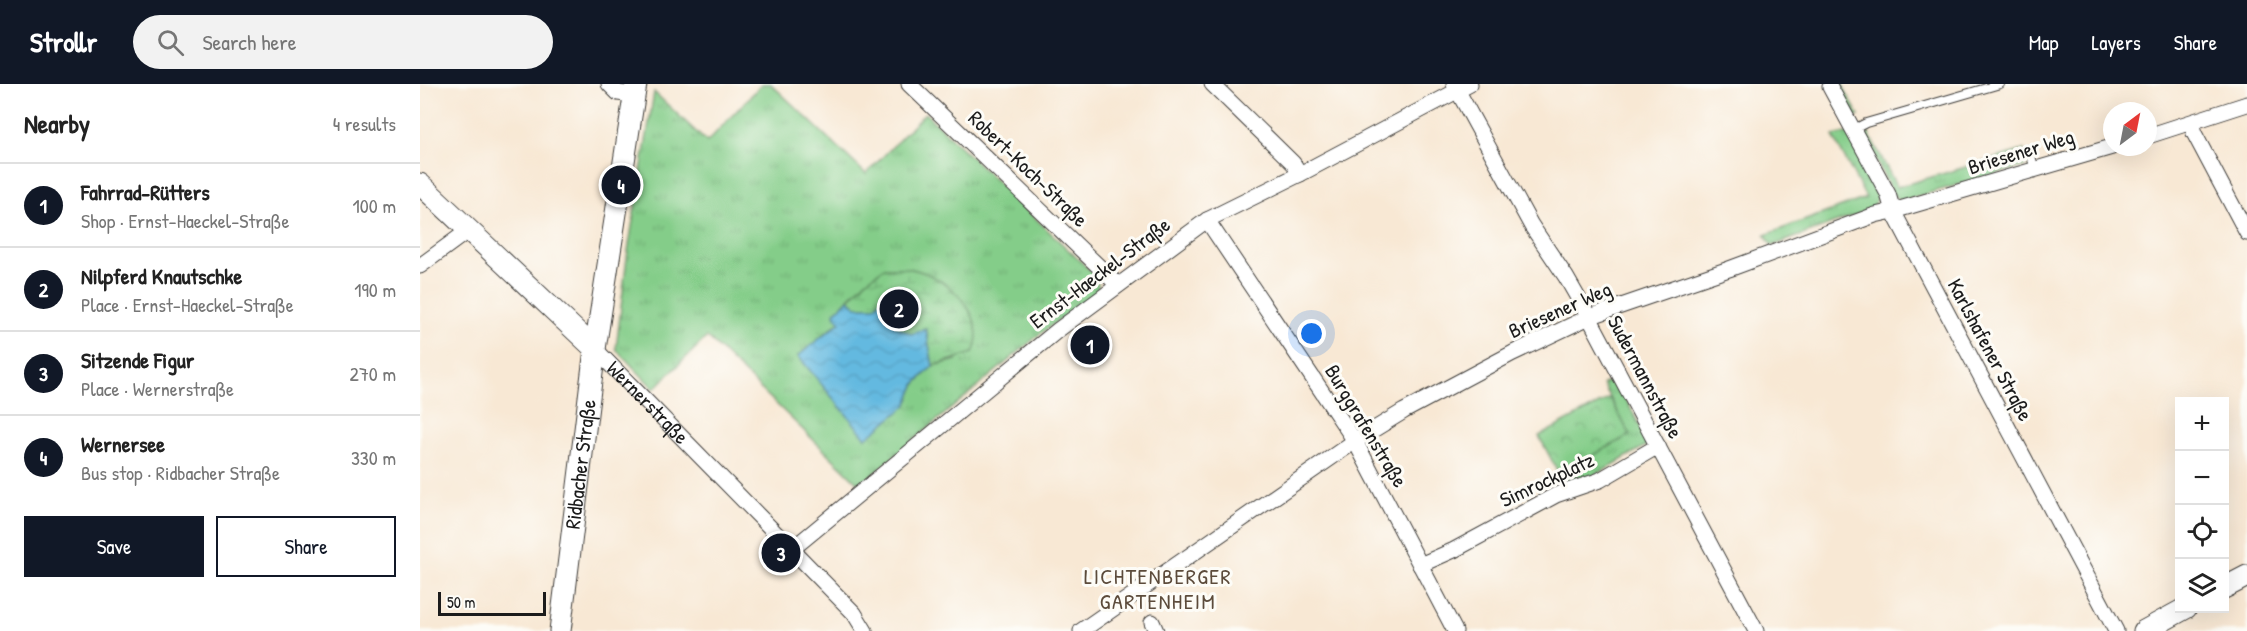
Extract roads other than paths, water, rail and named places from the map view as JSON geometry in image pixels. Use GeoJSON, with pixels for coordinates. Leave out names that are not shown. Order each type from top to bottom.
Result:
{"type":"FeatureCollection","features":[{"type":"Feature","properties":{"kind":"street"},"geometry":{"type":"LineString","coordinates":[[609,84],[618,93],[635,90]]}},
{"type":"Feature","properties":{"kind":"street","name":"Robert-Koch-Straße"},"geometry":{"type":"LineString","coordinates":[[909,84],[1118,285]]}},
{"type":"Feature","properties":{"kind":"street"},"geometry":{"type":"LineString","coordinates":[[1212,84],[1293,163],[1300,174]]}},
{"type":"Feature","properties":{"kind":"street","name":"Ernst-Haeckel-Straße"},"geometry":{"type":"LineString","coordinates":[[791,550],[1058,330],[1207,220],[1300,174],[1461,86]]}},
{"type":"Feature","properties":{"kind":"street","name":"Sudermannstraße"},"geometry":{"type":"LineString","coordinates":[[1461,86],[1531,225],[1566,277],[1589,317],[1756,631]]}},
{"type":"Feature","properties":{"kind":"street","name":"Karlshafener Straße"},"geometry":{"type":"LineString","coordinates":[[1830,87],[1892,202],[1893,211],[2116,631]]}},
{"type":"Feature","properties":{"kind":"street","name":"Ridbacher Straße"},"geometry":{"type":"LineString","coordinates":[[560,631],[595,349],[635,90]]}},
{"type":"Feature","properties":{"kind":"street"},"geometry":{"type":"LineString","coordinates":[[2157,133],[2247,104]]}},
{"type":"Feature","properties":{"kind":"street"},"geometry":{"type":"LineString","coordinates":[[2192,123],[2194,133],[2247,233]]}},
{"type":"Feature","properties":{"kind":"street","name":"Briesener Weg"},"geometry":{"type":"LineString","coordinates":[[1081,631],[1355,441],[1404,411],[1513,353],[1589,317],[1727,270],[1875,215],[2103,150]]}},
{"type":"Feature","properties":{"kind":"street","name":"Wernerstraße"},"geometry":{"type":"LineString","coordinates":[[420,184],[595,349],[854,612],[865,631]]}},
{"type":"Feature","properties":{"kind":"street","name":"Burggrafenstraße"},"geometry":{"type":"LineString","coordinates":[[1207,220],[1355,441],[1455,631]]}},
{"type":"Feature","properties":{"kind":"street"},"geometry":{"type":"LineString","coordinates":[[420,266],[468,230]]}},
{"type":"Feature","properties":{"kind":"street","name":"Simrockplatz"},"geometry":{"type":"LineString","coordinates":[[1420,564],[1454,550],[1556,495],[1600,480],[1658,446]]}},
{"type":"Feature","properties":{"kind":"street"},"geometry":{"type":"LineString","coordinates":[[2229,585],[2247,576]]}},
{"type":"Feature","properties":{"kind":"street"},"geometry":{"type":"LineString","coordinates":[[2144,631],[2178,613]]}},
{"type":"Feature","properties":{"kind":"lane"},"geometry":{"type":"LineString","coordinates":[[1854,129],[1866,123],[2000,84]]}},
{"type":"Feature","properties":{"kind":"lane"},"geometry":{"type":"LineString","coordinates":[[2029,149],[2035,170]]}},
{"type":"Feature","properties":{"kind":"water"},"geometry":{"type":"Polygon","coordinates":[[[883,298],[894,310],[894,325],[911,334],[926,329],[933,366],[916,383],[906,406],[866,438],[798,356],[840,322],[834,313],[849,299],[856,307],[875,307],[883,298]]]}},
{"type":"Feature","properties":{"kind":"place","name":"Wernersee"},"geometry":{"type":"Point","coordinates":[621,185]}},
{"type":"Feature","properties":{"kind":"place","name":"Nilpferd Knautschke"},"geometry":{"type":"Point","coordinates":[899,309]}},
{"type":"Feature","properties":{"kind":"place","name":"Fahrrad-Rütters"},"geometry":{"type":"Point","coordinates":[1090,345]}},
{"type":"Feature","properties":{"kind":"place","name":"Sitzende Figur"},"geometry":{"type":"Point","coordinates":[781,553]}},
{"type":"Feature","properties":{"kind":"district","name":"LICHTENBERGER GARTENHEIM"},"geometry":{"type":"Point","coordinates":[1158,588]}}]}
